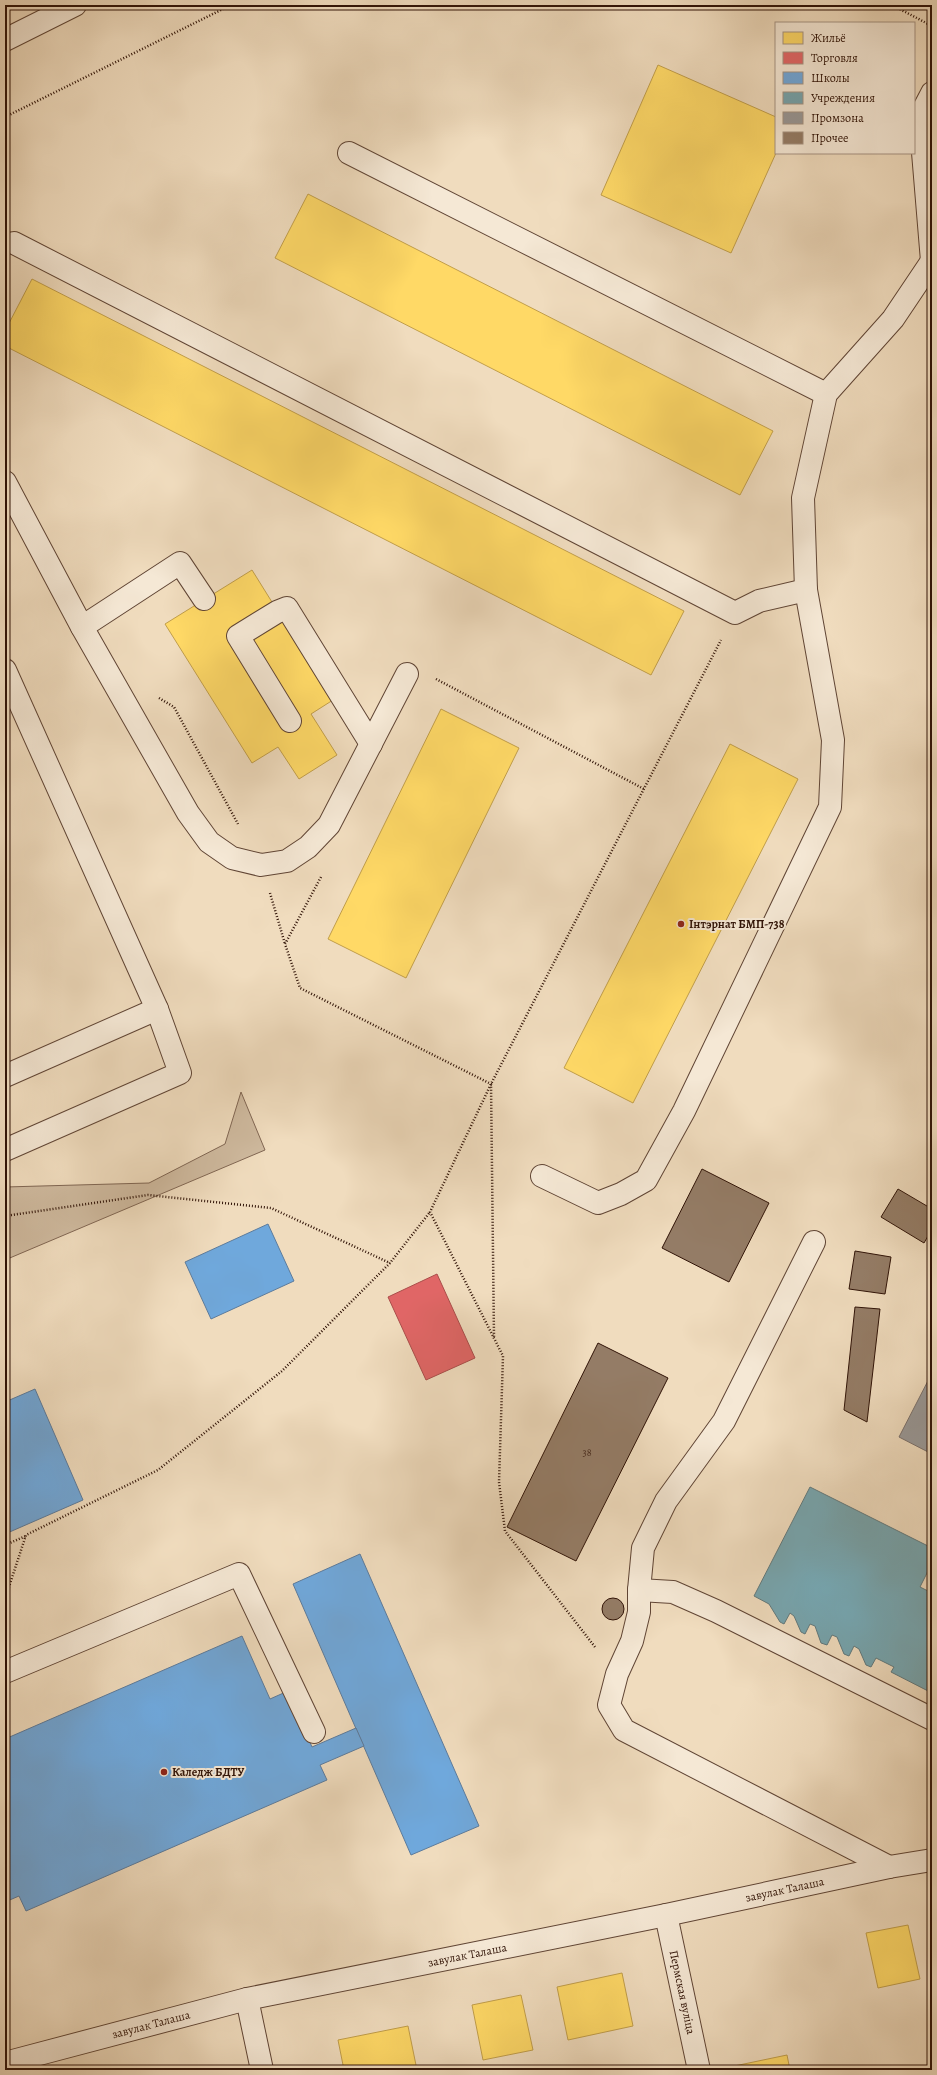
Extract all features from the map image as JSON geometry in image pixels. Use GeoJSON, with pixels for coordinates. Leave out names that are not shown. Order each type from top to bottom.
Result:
{"type":"FeatureCollection","features":[{"type":"Feature","properties":{"kind":"street"},"geometry":{"type":"LineString","coordinates":[[5,40],[75,5]]}},
{"type":"Feature","properties":{"kind":"street"},"geometry":{"type":"LineString","coordinates":[[542,1176],[598,1203],[646,1180],[684,1111],[830,807],[833,740],[806,590],[803,498],[826,394],[893,319],[932,261],[920,116],[932,93]]}},
{"type":"Feature","properties":{"kind":"street"},"geometry":{"type":"LineString","coordinates":[[349,153],[826,394]]}},
{"type":"Feature","properties":{"kind":"street"},"geometry":{"type":"LineString","coordinates":[[14,243],[735,613],[758,601],[806,590]]}},
{"type":"Feature","properties":{"kind":"street"},"geometry":{"type":"LineString","coordinates":[[5,482],[82,627],[188,813],[209,842],[232,858],[261,865],[287,861],[308,847],[329,825],[407,674]]}},
{"type":"Feature","properties":{"kind":"street"},"geometry":{"type":"LineString","coordinates":[[82,627],[180,563],[204,599]]}},
{"type":"Feature","properties":{"kind":"street"},"geometry":{"type":"LineString","coordinates":[[290,721],[238,636],[277,612],[287,608],[371,744]]}},
{"type":"Feature","properties":{"kind":"street"},"geometry":{"type":"LineString","coordinates":[[5,670],[157,1009],[180,1073],[5,1150]]}},
{"type":"Feature","properties":{"kind":"street"},"geometry":{"type":"LineString","coordinates":[[5,1076],[157,1009]]}},
{"type":"Feature","properties":{"kind":"street"},"geometry":{"type":"LineString","coordinates":[[814,1242],[724,1421],[666,1500],[643,1548],[639,1590],[639,1612],[632,1641],[616,1674],[609,1705],[624,1730],[889,1867]]}},
{"type":"Feature","properties":{"kind":"street"},"geometry":{"type":"LineString","coordinates":[[5,1672],[239,1574],[314,1732]]}},
{"type":"Feature","properties":{"kind":"street"},"geometry":{"type":"LineString","coordinates":[[639,1590],[673,1592],[716,1611],[932,1719]]}},
{"type":"Feature","properties":{"kind":"street","name":"завулак Талаша"},"geometry":{"type":"LineString","coordinates":[[5,2062],[247,1999],[666,1915],[889,1867],[932,1860]]}},
{"type":"Feature","properties":{"kind":"street","name":"Пермская вуліца"},"geometry":{"type":"LineString","coordinates":[[666,1915],[699,2070]]}},
{"type":"Feature","properties":{"kind":"street"},"geometry":{"type":"LineString","coordinates":[[247,1999],[262,2070]]}},
{"type":"Feature","properties":{"kind":"path"},"geometry":{"type":"LineString","coordinates":[[5,117],[230,5]]}},
{"type":"Feature","properties":{"kind":"path"},"geometry":{"type":"LineString","coordinates":[[892,5],[932,26]]}},
{"type":"Feature","properties":{"kind":"path"},"geometry":{"type":"LineString","coordinates":[[434,678],[644,789]]}},
{"type":"Feature","properties":{"kind":"path"},"geometry":{"type":"LineString","coordinates":[[322,875],[286,944],[300,988],[492,1084],[494,1337]]}},
{"type":"Feature","properties":{"kind":"path"},"geometry":{"type":"LineString","coordinates":[[5,1216],[148,1195],[271,1208],[390,1263]]}},
{"type":"Feature","properties":{"kind":"path"},"geometry":{"type":"LineString","coordinates":[[5,1545],[158,1470],[282,1371],[390,1263],[430,1212]]}},
{"type":"Feature","properties":{"kind":"path"},"geometry":{"type":"LineString","coordinates":[[5,1599],[26,1535]]}},
{"type":"Feature","properties":{"kind":"shaded area"},"geometry":{"type":"Polygon","coordinates":[[[241,1092],[265,1150],[5,1260],[5,1187],[149,1183],[225,1144],[241,1092]]]}},
{"type":"Feature","properties":{"kind":"building: Жильё"},"geometry":{"type":"Polygon","coordinates":[[[658,65],[775,117],[776,154],[731,253],[601,195],[658,65]]]}},
{"type":"Feature","properties":{"kind":"building: Жильё"},"geometry":{"type":"Polygon","coordinates":[[[308,194],[773,431],[740,495],[275,258],[308,194]]]}},
{"type":"Feature","properties":{"kind":"building: Жильё"},"geometry":{"type":"Polygon","coordinates":[[[32,279],[684,611],[651,675],[5,346],[5,331],[32,279]]]}},
{"type":"Feature","properties":{"kind":"building: Жильё"},"geometry":{"type":"Polygon","coordinates":[[[252,570],[333,700],[311,714],[337,755],[299,779],[278,747],[252,763],[165,624],[252,570]]]}},
{"type":"Feature","properties":{"kind":"building: Жильё"},"geometry":{"type":"Polygon","coordinates":[[[441,709],[519,748],[406,978],[328,939],[441,709]]]}},
{"type":"Feature","properties":{"kind":"building: Жильё","name":"Інтэрнат БМП-738"},"geometry":{"type":"Polygon","coordinates":[[[730,744],[798,779],[633,1103],[564,1068],[730,744]]]}},
{"type":"Feature","properties":{"kind":"building: Жильё"},"geometry":{"type":"Polygon","coordinates":[[[908,1925],[920,1979],[878,1988],[866,1933],[908,1925]]]}},
{"type":"Feature","properties":{"kind":"building: Жильё"},"geometry":{"type":"Polygon","coordinates":[[[622,1973],[633,2026],[568,2040],[557,1987],[622,1973]]]}},
{"type":"Feature","properties":{"kind":"building: Жильё"},"geometry":{"type":"Polygon","coordinates":[[[521,1995],[533,2050],[483,2060],[472,2005],[521,1995]]]}},
{"type":"Feature","properties":{"kind":"building: Жильё"},"geometry":{"type":"Polygon","coordinates":[[[408,2026],[417,2070],[344,2070],[338,2040],[408,2026]]]}},
{"type":"Feature","properties":{"kind":"building: Жильё"},"geometry":{"type":"Polygon","coordinates":[[[787,2055],[790,2070],[720,2070],[720,2069],[787,2055]]]}},
{"type":"Feature","properties":{"kind":"building: Торговля"},"geometry":{"type":"Polygon","coordinates":[[[437,1274],[475,1358],[426,1380],[388,1297],[437,1274]]]}},
{"type":"Feature","properties":{"kind":"building: Школы"},"geometry":{"type":"Polygon","coordinates":[[[268,1224],[294,1281],[211,1319],[185,1262],[268,1224]]]}},
{"type":"Feature","properties":{"kind":"building: Школы"},"geometry":{"type":"Polygon","coordinates":[[[35,1389],[83,1500],[5,1534],[5,1402],[35,1389]]]}},
{"type":"Feature","properties":{"kind":"building: Школы"},"geometry":{"type":"Polygon","coordinates":[[[360,1554],[479,1826],[411,1855],[293,1584],[360,1554]]]}},
{"type":"Feature","properties":{"kind":"building: Школы","name":"Каледж БДТУ"},"geometry":{"type":"Polygon","coordinates":[[[242,1636],[270,1699],[288,1691],[312,1747],[356,1728],[364,1746],[320,1765],[327,1780],[26,1911],[19,1896],[5,1902],[5,1739],[242,1636]]]}},
{"type":"Feature","properties":{"kind":"building: Учреждения"},"geometry":{"type":"Polygon","coordinates":[[[810,1487],[932,1548],[932,1563],[920,1587],[932,1593],[932,1693],[891,1672],[894,1667],[876,1658],[871,1667],[866,1665],[859,1649],[854,1646],[849,1656],[844,1654],[837,1637],[832,1635],[827,1645],[821,1643],[815,1626],[810,1624],[805,1634],[801,1632],[794,1616],[790,1613],[784,1624],[780,1622],[769,1604],[754,1596],[810,1487]]]}},
{"type":"Feature","properties":{"kind":"building: Промзона"},"geometry":{"type":"Polygon","coordinates":[[[932,1373],[932,1454],[899,1437],[932,1373]]]}},
{"type":"Feature","properties":{"kind":"building: Прочее"},"geometry":{"type":"Polygon","coordinates":[[[702,1169],[769,1203],[729,1282],[662,1248],[702,1169]]]}},
{"type":"Feature","properties":{"kind":"building: Прочее"},"geometry":{"type":"Polygon","coordinates":[[[898,1189],[932,1209],[932,1229],[924,1243],[881,1217],[898,1189]]]}},
{"type":"Feature","properties":{"kind":"building: Прочее"},"geometry":{"type":"Polygon","coordinates":[[[855,1251],[891,1257],[885,1294],[849,1289],[855,1251]]]}},
{"type":"Feature","properties":{"kind":"building: Прочее"},"geometry":{"type":"Polygon","coordinates":[[[855,1307],[880,1309],[867,1422],[844,1410],[855,1307]]]}},
{"type":"Feature","properties":{"kind":"building: Прочее"},"geometry":{"type":"Polygon","coordinates":[[[598,1343],[668,1378],[576,1561],[507,1527],[598,1343]]]}},
{"type":"Feature","properties":{"kind":"building: Прочее"},"geometry":{"type":"Polygon","coordinates":[[[613,1598],[621,1601],[624,1609],[621,1617],[613,1620],[605,1617],[602,1609],[605,1601],[613,1598]]]}},
{"type":"Feature","properties":{"kind":"place","name":"Інтэрнат БМП-738"},"geometry":{"type":"Point","coordinates":[681,924]}},
{"type":"Feature","properties":{"kind":"place","name":"Каледж БДТУ"},"geometry":{"type":"Point","coordinates":[164,1772]}}]}
